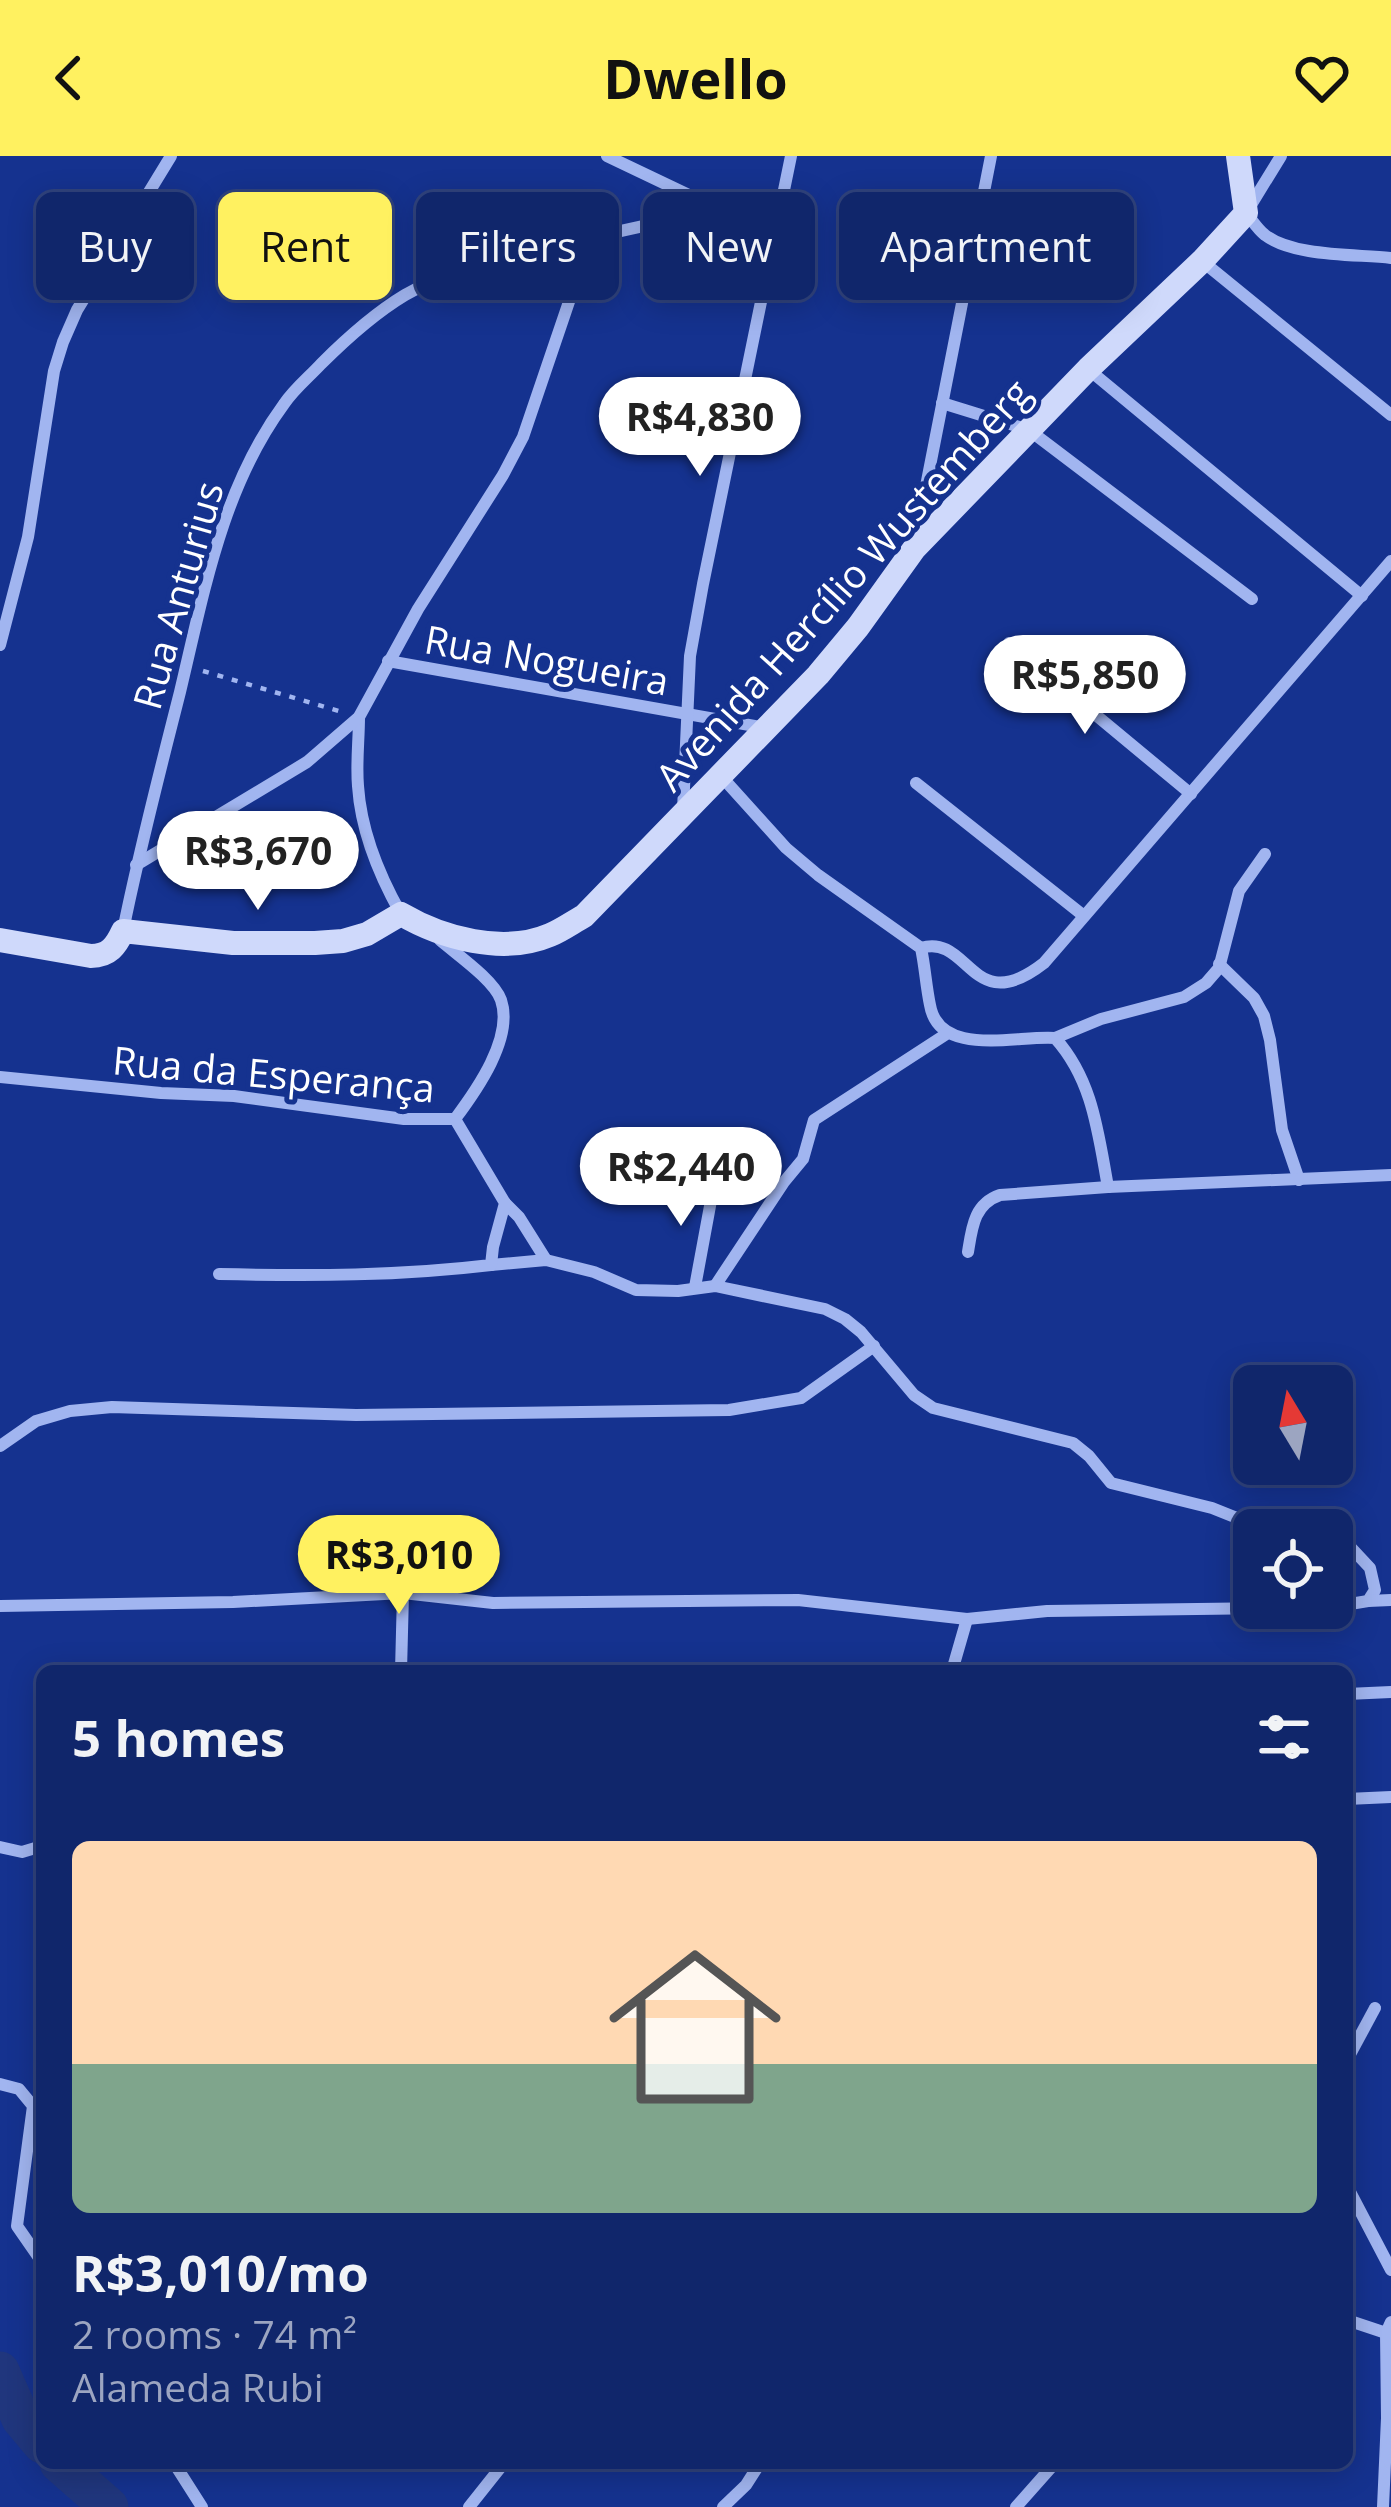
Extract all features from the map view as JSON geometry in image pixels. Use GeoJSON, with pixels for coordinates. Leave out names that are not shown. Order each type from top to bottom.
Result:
{"type":"FeatureCollection","features":[{"type":"Feature","properties":{"kind":"street"},"geometry":{"type":"LineString","coordinates":[[0,645],[28,538],[54,371],[63,341],[170,156]]}},
{"type":"Feature","properties":{"kind":"street"},"geometry":{"type":"LineString","coordinates":[[607,156],[682,192]]}},
{"type":"Feature","properties":{"kind":"street"},"geometry":{"type":"LineString","coordinates":[[784,192],[791,156]]}},
{"type":"Feature","properties":{"kind":"street"},"geometry":{"type":"LineString","coordinates":[[914,549],[991,156]]}},
{"type":"Feature","properties":{"kind":"street"},"geometry":{"type":"LineString","coordinates":[[1238,156],[1246,213],[1264,234],[1307,250],[1391,258]]}},
{"type":"Feature","properties":{"kind":"street"},"geometry":{"type":"LineString","coordinates":[[1246,213],[1281,156]]}},
{"type":"Feature","properties":{"kind":"street","name":"Avenida Hercílio Wustemberg"},"geometry":{"type":"LineString","coordinates":[[400,914],[430,931],[500,943],[548,937],[584,916],[818,676],[914,549],[1246,213]]}},
{"type":"Feature","properties":{"kind":"street"},"geometry":{"type":"LineString","coordinates":[[1202,261],[1391,415]]}},
{"type":"Feature","properties":{"kind":"street","name":"Rua Anturius"},"geometry":{"type":"LineString","coordinates":[[123,931],[221,526],[246,462],[286,400],[340,346],[416,290]]}},
{"type":"Feature","properties":{"kind":"street"},"geometry":{"type":"LineString","coordinates":[[136,866],[307,762],[359,717],[443,566],[524,437],[570,300]]}},
{"type":"Feature","properties":{"kind":"street"},"geometry":{"type":"LineString","coordinates":[[683,812],[690,656],[762,300]]}},
{"type":"Feature","properties":{"kind":"street"},"geometry":{"type":"LineString","coordinates":[[1088,369],[1362,596]]}},
{"type":"Feature","properties":{"kind":"street"},"geometry":{"type":"LineString","coordinates":[[942,404],[1030,430],[1252,598]]}},
{"type":"Feature","properties":{"kind":"street"},"geometry":{"type":"LineString","coordinates":[[921,948],[943,946],[977,976],[995,983],[1014,981],[1044,963],[1391,562]]}},
{"type":"Feature","properties":{"kind":"street"},"geometry":{"type":"LineString","coordinates":[[1009,643],[1191,794]]}},
{"type":"Feature","properties":{"kind":"street","name":"Rua Nogueira"},"geometry":{"type":"LineString","coordinates":[[388,662],[767,728]]}},
{"type":"Feature","properties":{"kind":"street"},"geometry":{"type":"LineString","coordinates":[[0,940],[101,956],[117,944],[123,931],[233,943],[315,943],[368,934],[400,914],[370,848],[362,813],[359,717]]}},
{"type":"Feature","properties":{"kind":"street"},"geometry":{"type":"LineString","coordinates":[[721,776],[786,848],[921,948],[930,1008],[952,1037],[1055,1038],[1101,1019],[1184,997],[1206,983],[1220,964],[1239,891],[1265,854]]}},
{"type":"Feature","properties":{"kind":"street"},"geometry":{"type":"LineString","coordinates":[[916,783],[1084,916]]}},
{"type":"Feature","properties":{"kind":"street","name":"Rua da Esperança"},"geometry":{"type":"LineString","coordinates":[[0,1077],[234,1096],[404,1119],[454,1119],[487,1077],[503,1022],[502,1000],[493,986],[430,931]]}},
{"type":"Feature","properties":{"kind":"street"},"geometry":{"type":"LineString","coordinates":[[1220,964],[1254,998],[1264,1016],[1282,1130],[1299,1180]]}},
{"type":"Feature","properties":{"kind":"street"},"geometry":{"type":"LineString","coordinates":[[715,1286],[803,1159],[814,1120],[948,1034]]}},
{"type":"Feature","properties":{"kind":"street"},"geometry":{"type":"LineString","coordinates":[[1055,1038],[1085,1083],[1108,1187]]}},
{"type":"Feature","properties":{"kind":"street"},"geometry":{"type":"LineString","coordinates":[[454,1119],[546,1260]]}},
{"type":"Feature","properties":{"kind":"street"},"geometry":{"type":"LineString","coordinates":[[968,1252],[978,1210],[1000,1195],[1391,1175]]}},
{"type":"Feature","properties":{"kind":"street"},"geometry":{"type":"LineString","coordinates":[[695,1287],[715,1179]]}},
{"type":"Feature","properties":{"kind":"street"},"geometry":{"type":"LineString","coordinates":[[491,1265],[505,1203]]}},
{"type":"Feature","properties":{"kind":"street"},"geometry":{"type":"LineString","coordinates":[[219,1274],[335,1277],[546,1260],[636,1290],[678,1292],[715,1286],[825,1309],[845,1319],[914,1395],[933,1408],[1073,1443],[1111,1483],[1233,1516]]}},
{"type":"Feature","properties":{"kind":"street"},"geometry":{"type":"LineString","coordinates":[[0,1446],[36,1421],[70,1411],[112,1407],[356,1415],[729,1410],[801,1398],[874,1346]]}},
{"type":"Feature","properties":{"kind":"street"},"geometry":{"type":"LineString","coordinates":[[1353,1550],[1370,1568],[1375,1590],[1368,1601]]}},
{"type":"Feature","properties":{"kind":"street"},"geometry":{"type":"LineString","coordinates":[[401,1665],[403,1593]]}},
{"type":"Feature","properties":{"kind":"street"},"geometry":{"type":"LineString","coordinates":[[0,1606],[403,1593],[493,1603],[798,1600],[967,1619],[1047,1610],[1233,1608]]}},
{"type":"Feature","properties":{"kind":"street"},"geometry":{"type":"LineString","coordinates":[[1353,1604],[1391,1600]]}},
{"type":"Feature","properties":{"kind":"street"},"geometry":{"type":"LineString","coordinates":[[954,1665],[967,1619]]}},
{"type":"Feature","properties":{"kind":"street"},"geometry":{"type":"LineString","coordinates":[[1353,1694],[1391,1692]]}},
{"type":"Feature","properties":{"kind":"street"},"geometry":{"type":"LineString","coordinates":[[1353,1799],[1391,1797]]}},
{"type":"Feature","properties":{"kind":"street"},"geometry":{"type":"LineString","coordinates":[[0,1847],[22,1852],[36,1848]]}},
{"type":"Feature","properties":{"kind":"street"},"geometry":{"type":"LineString","coordinates":[[1353,2049],[1375,2008]]}},
{"type":"Feature","properties":{"kind":"street"},"geometry":{"type":"LineString","coordinates":[[0,2084],[19,2089],[33,2106],[17,2226],[36,2253]]}},
{"type":"Feature","properties":{"kind":"street"},"geometry":{"type":"LineString","coordinates":[[1353,2197],[1391,2270]]}},
{"type":"Feature","properties":{"kind":"street"},"geometry":{"type":"LineString","coordinates":[[1353,2321],[1388,2327],[1384,2507]]}},
{"type":"Feature","properties":{"kind":"street"},"geometry":{"type":"LineString","coordinates":[[178,2469],[202,2507]]}},
{"type":"Feature","properties":{"kind":"street"},"geometry":{"type":"LineString","coordinates":[[469,2507],[499,2469]]}},
{"type":"Feature","properties":{"kind":"street"},"geometry":{"type":"LineString","coordinates":[[723,2507],[756,2469]]}},
{"type":"Feature","properties":{"kind":"street"},"geometry":{"type":"LineString","coordinates":[[1016,2507],[1049,2469]]}},
{"type":"Feature","properties":{"kind":"path"},"geometry":{"type":"LineString","coordinates":[[186,666],[359,717]]}},
{"type":"Feature","properties":{"kind":"waterway"},"geometry":{"type":"LineString","coordinates":[[0,2371],[21,2419],[36,2437]]}},
{"type":"Feature","properties":{"kind":"waterway"},"geometry":{"type":"LineString","coordinates":[[66,2469],[109,2507]]}}]}
